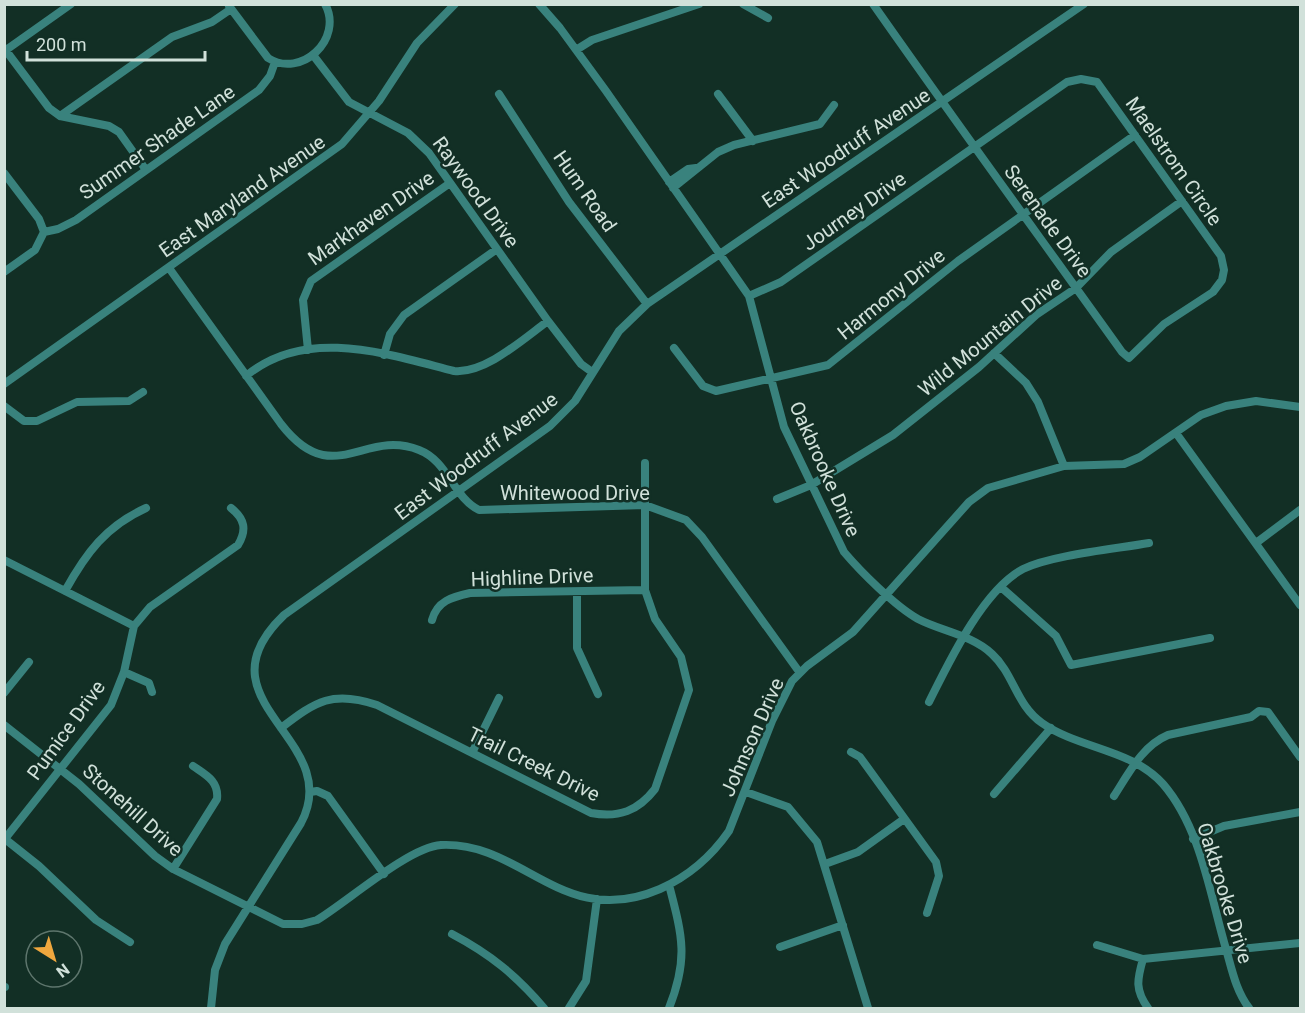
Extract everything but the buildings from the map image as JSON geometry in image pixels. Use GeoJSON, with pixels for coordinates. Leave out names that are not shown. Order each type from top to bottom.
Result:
{"type":"FeatureCollection","features":[{"type":"Feature","properties":{"kind":"street"},"geometry":{"type":"LineString","coordinates":[[71,4],[5,49],[49,108],[60,116],[109,126],[119,132],[146,170]]}},
{"type":"Feature","properties":{"kind":"street"},"geometry":{"type":"LineString","coordinates":[[60,116],[172,37],[212,22],[230,7],[262,52],[275,62],[298,62],[313,55],[323,46],[330,33],[331,20],[325,4]]}},
{"type":"Feature","properties":{"kind":"street","name":"East Maryland Avenue"},"geometry":{"type":"LineString","coordinates":[[7,380],[324,158],[352,135],[370,114],[417,43],[455,4]]}},
{"type":"Feature","properties":{"kind":"street","name":"Oakbrooke Drive"},"geometry":{"type":"LineString","coordinates":[[539,4],[576,50],[749,296],[784,427],[844,552],[905,611],[990,652],[1008,674],[1015,692],[1028,710],[1051,728],[1112,752],[1161,782],[1179,808],[1192,838],[1235,981],[1249,1008]]}},
{"type":"Feature","properties":{"kind":"street"},"geometry":{"type":"LineString","coordinates":[[576,50],[592,40],[699,4]]}},
{"type":"Feature","properties":{"kind":"street"},"geometry":{"type":"LineString","coordinates":[[743,4],[768,18]]}},
{"type":"Feature","properties":{"kind":"street","name":"Serenade Drive"},"geometry":{"type":"LineString","coordinates":[[873,4],[1076,288],[1129,358]]}},
{"type":"Feature","properties":{"kind":"street","name":"East Woodruff Avenue"},"geometry":{"type":"LineString","coordinates":[[211,1008],[219,959],[248,907],[301,823],[310,792],[307,769],[299,752],[267,709],[256,686],[255,667],[259,646],[270,628],[284,615],[550,426],[575,401],[619,331],[647,304],[1084,4]]}},
{"type":"Feature","properties":{"kind":"street","name":"Raywood Drive"},"geometry":{"type":"LineString","coordinates":[[313,55],[342,94],[370,114],[408,133],[429,153],[548,321],[581,364],[592,372]]}},
{"type":"Feature","properties":{"kind":"street","name":"Summer Shade Lane"},"geometry":{"type":"LineString","coordinates":[[44,232],[66,226],[259,90],[270,76],[275,62]]}},
{"type":"Feature","properties":{"kind":"street","name":"Maelstrom Circle"},"geometry":{"type":"LineString","coordinates":[[975,147],[1067,82],[1081,79],[1097,82],[1221,256],[1224,270],[1222,280],[1213,292],[1150,335],[1129,358]]}},
{"type":"Feature","properties":{"kind":"street","name":"Hum Road"},"geometry":{"type":"LineString","coordinates":[[499,94],[569,202],[647,304]]}},
{"type":"Feature","properties":{"kind":"street"},"geometry":{"type":"LineString","coordinates":[[718,94],[753,141]]}},
{"type":"Feature","properties":{"kind":"street"},"geometry":{"type":"LineString","coordinates":[[671,185],[718,152],[753,141],[814,127],[825,120],[834,105]]}},
{"type":"Feature","properties":{"kind":"street","name":"Harmony Drive"},"geometry":{"type":"LineString","coordinates":[[674,348],[703,386],[716,391],[828,365],[1023,213],[1135,135]]}},
{"type":"Feature","properties":{"kind":"street","name":"Journey Drive"},"geometry":{"type":"LineString","coordinates":[[749,296],[781,282],[975,147]]}},
{"type":"Feature","properties":{"kind":"street"},"geometry":{"type":"LineString","coordinates":[[4,173],[39,219],[44,232],[35,250],[4,272]]}},
{"type":"Feature","properties":{"kind":"street","name":"Markhaven Drive"},"geometry":{"type":"LineString","coordinates":[[309,350],[303,300],[310,281],[450,183]]}},
{"type":"Feature","properties":{"kind":"street","name":"Wild Mountain Drive"},"geometry":{"type":"LineString","coordinates":[[777,499],[811,484],[893,435],[994,353],[1036,315],[1076,288],[1111,252],[1182,201]]}},
{"type":"Feature","properties":{"kind":"street"},"geometry":{"type":"LineString","coordinates":[[384,355],[390,334],[404,315],[497,249]]}},
{"type":"Feature","properties":{"kind":"street"},"geometry":{"type":"LineString","coordinates":[[169,268],[246,376],[275,357],[309,350],[352,348],[454,371],[468,371],[489,362],[548,321]]}},
{"type":"Feature","properties":{"kind":"street"},"geometry":{"type":"LineString","coordinates":[[994,353],[1026,383],[1038,402],[1064,466]]}},
{"type":"Feature","properties":{"kind":"street","name":"Whitewood Drive"},"geometry":{"type":"LineString","coordinates":[[246,376],[293,440],[315,453],[322,457],[393,446],[417,449],[432,457],[443,468],[468,505],[479,510],[645,505],[686,520],[702,537],[800,673]]}},
{"type":"Feature","properties":{"kind":"street"},"geometry":{"type":"LineString","coordinates":[[5,406],[24,420],[37,421],[77,402],[129,402],[143,392]]}},
{"type":"Feature","properties":{"kind":"street","name":"Johnson Drive"},"geometry":{"type":"LineString","coordinates":[[248,907],[283,924],[302,924],[333,910],[403,861],[438,845],[462,846],[486,852],[564,891],[597,899],[641,897],[669,885],[700,865],[729,831],[772,721],[792,681],[854,632],[969,502],[988,489],[1064,466],[1124,464],[1140,457],[1201,415],[1226,406],[1256,401],[1300,407]]}},
{"type":"Feature","properties":{"kind":"street"},"geometry":{"type":"LineString","coordinates":[[1176,434],[1300,605]]}},
{"type":"Feature","properties":{"kind":"street","name":"Trail Creek Drive"},"geometry":{"type":"LineString","coordinates":[[281,728],[321,701],[346,696],[377,705],[591,813],[609,816],[622,814],[646,801],[655,789],[689,690],[681,657],[655,619],[645,590],[645,463]]}},
{"type":"Feature","properties":{"kind":"street"},"geometry":{"type":"LineString","coordinates":[[65,591],[97,540],[126,517],[146,508]]}},
{"type":"Feature","properties":{"kind":"street"},"geometry":{"type":"LineString","coordinates":[[4,560],[134,626],[150,607],[238,545],[244,536],[245,526],[239,514],[231,508]]}},
{"type":"Feature","properties":{"kind":"street"},"geometry":{"type":"LineString","coordinates":[[1256,543],[1300,510]]}},
{"type":"Feature","properties":{"kind":"street"},"geometry":{"type":"LineString","coordinates":[[929,702],[962,637],[1010,578],[1039,563],[1149,543]]}},
{"type":"Feature","properties":{"kind":"street"},"geometry":{"type":"LineString","coordinates":[[1002,588],[1056,636],[1071,665],[1210,638]]}},
{"type":"Feature","properties":{"kind":"street","name":"Highline Drive"},"geometry":{"type":"LineString","coordinates":[[432,620],[435,609],[442,603],[452,597],[470,593],[645,590]]}},
{"type":"Feature","properties":{"kind":"street"},"geometry":{"type":"LineString","coordinates":[[577,592],[577,648],[598,694]]}},
{"type":"Feature","properties":{"kind":"street","name":"Pumice Drive"},"geometry":{"type":"LineString","coordinates":[[5,839],[111,705],[124,672],[134,626]]}},
{"type":"Feature","properties":{"kind":"street"},"geometry":{"type":"LineString","coordinates":[[4,693],[29,662]]}},
{"type":"Feature","properties":{"kind":"street"},"geometry":{"type":"LineString","coordinates":[[124,672],[149,683],[152,692]]}},
{"type":"Feature","properties":{"kind":"street"},"geometry":{"type":"LineString","coordinates":[[472,753],[499,698]]}},
{"type":"Feature","properties":{"kind":"street"},"geometry":{"type":"LineString","coordinates":[[1114,796],[1135,764],[1155,740],[1168,735],[1236,722],[1264,710],[1300,757]]}},
{"type":"Feature","properties":{"kind":"street","name":"Stonehill Drive"},"geometry":{"type":"LineString","coordinates":[[4,725],[60,768],[173,869],[248,907]]}},
{"type":"Feature","properties":{"kind":"street"},"geometry":{"type":"LineString","coordinates":[[994,794],[1051,728]]}},
{"type":"Feature","properties":{"kind":"street"},"geometry":{"type":"LineString","coordinates":[[851,752],[860,757],[939,869],[939,876],[927,913]]}},
{"type":"Feature","properties":{"kind":"street"},"geometry":{"type":"LineString","coordinates":[[173,869],[217,799],[218,790],[212,779],[193,766]]}},
{"type":"Feature","properties":{"kind":"street"},"geometry":{"type":"LineString","coordinates":[[310,792],[317,791],[328,796],[384,874]]}},
{"type":"Feature","properties":{"kind":"street"},"geometry":{"type":"LineString","coordinates":[[746,792],[788,807],[796,813],[817,842],[868,1008]]}},
{"type":"Feature","properties":{"kind":"street"},"geometry":{"type":"LineString","coordinates":[[1192,838],[1224,826],[1300,812]]}},
{"type":"Feature","properties":{"kind":"street"},"geometry":{"type":"LineString","coordinates":[[825,864],[858,852],[904,819]]}},
{"type":"Feature","properties":{"kind":"street"},"geometry":{"type":"LineString","coordinates":[[5,839],[39,866],[96,920],[130,942]]}},
{"type":"Feature","properties":{"kind":"street"},"geometry":{"type":"LineString","coordinates":[[669,885],[682,935],[683,960],[676,991],[669,1008]]}},
{"type":"Feature","properties":{"kind":"street"},"geometry":{"type":"LineString","coordinates":[[568,1008],[586,981],[597,899]]}},
{"type":"Feature","properties":{"kind":"street"},"geometry":{"type":"LineString","coordinates":[[780,948],[843,926]]}},
{"type":"Feature","properties":{"kind":"street"},"geometry":{"type":"LineString","coordinates":[[452,934],[493,957],[516,976],[544,1008]]}},
{"type":"Feature","properties":{"kind":"street"},"geometry":{"type":"LineString","coordinates":[[1097,945],[1143,959],[1300,943]]}},
{"type":"Feature","properties":{"kind":"street"},"geometry":{"type":"LineString","coordinates":[[1143,959],[1136,982],[1140,997],[1148,1008]]}}]}
